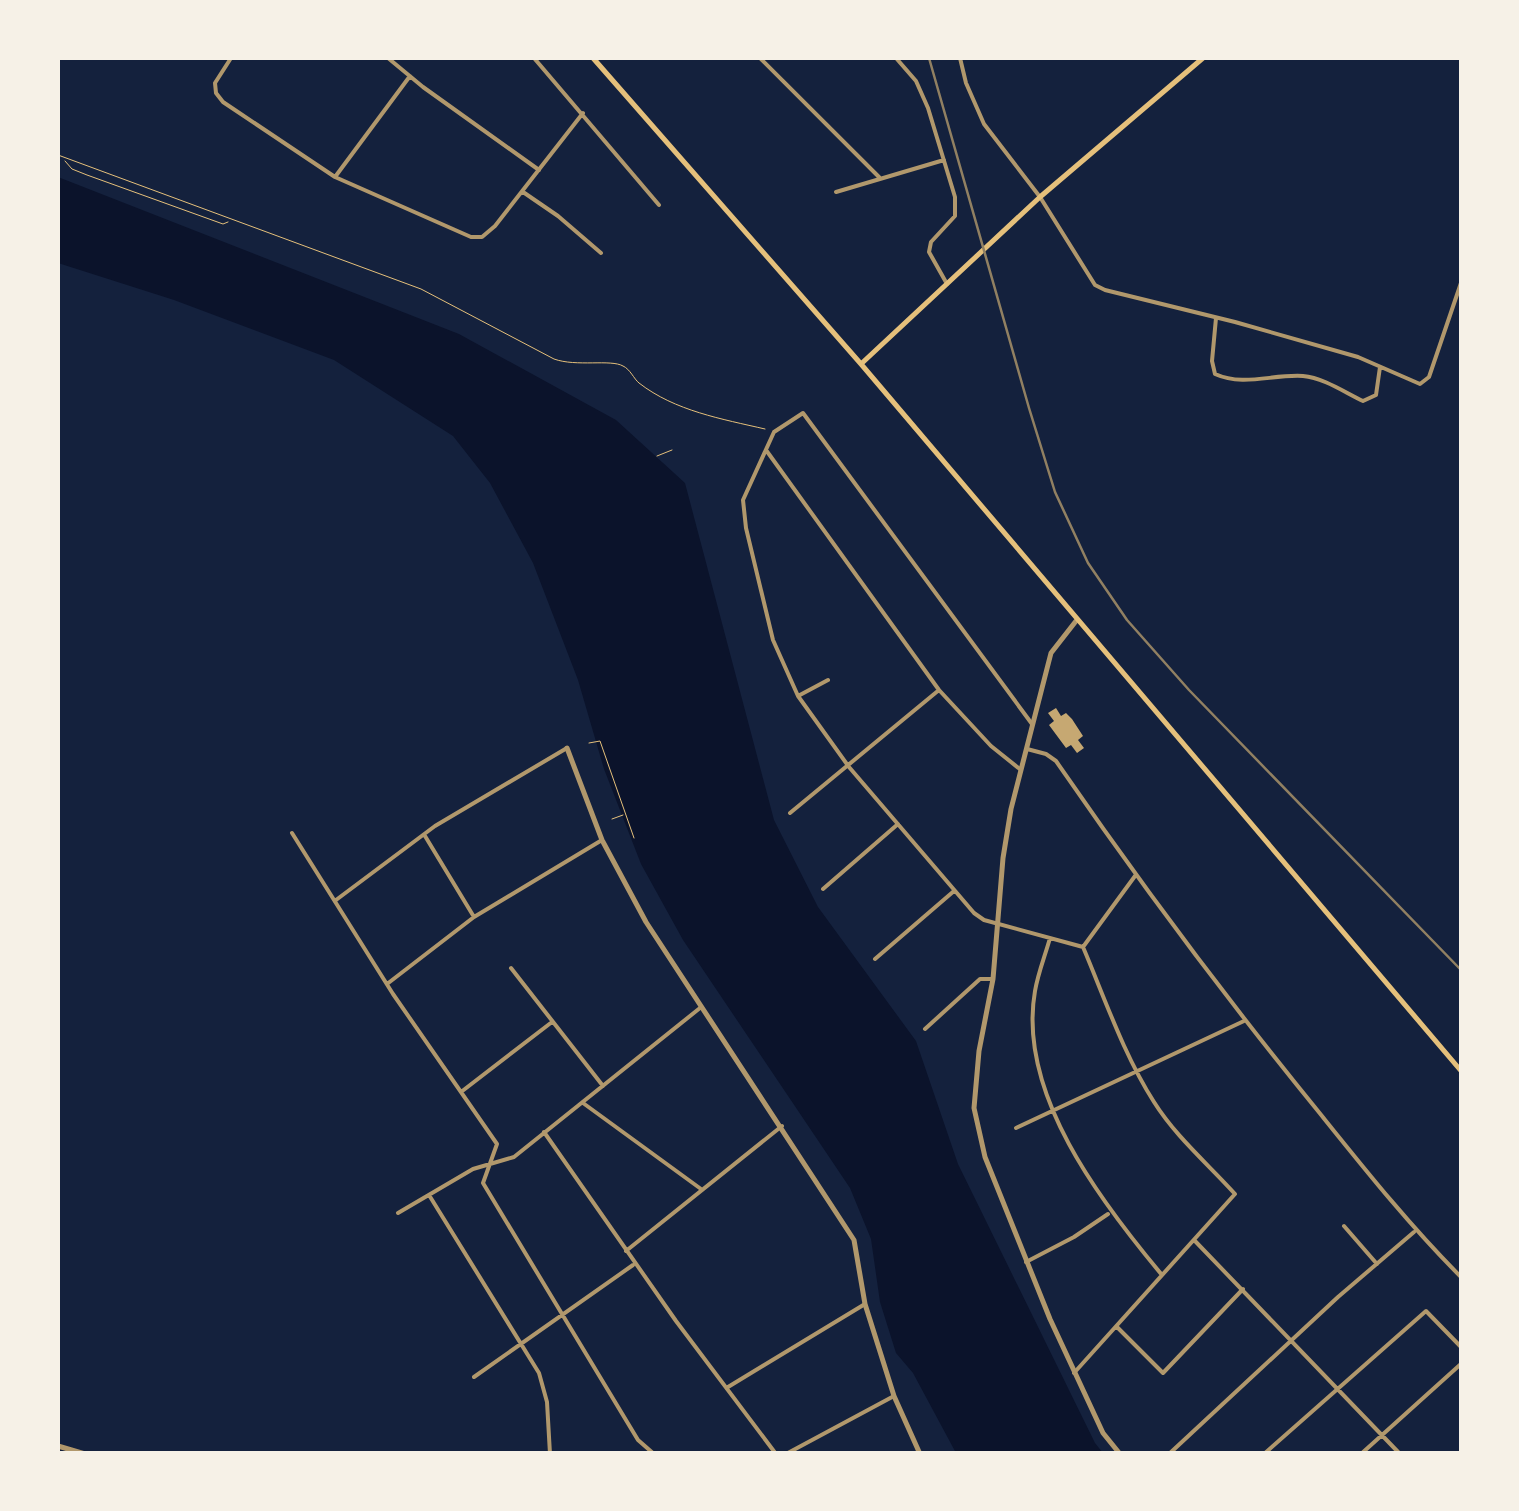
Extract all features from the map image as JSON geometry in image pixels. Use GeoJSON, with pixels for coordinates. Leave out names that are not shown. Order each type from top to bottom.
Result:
{"type":"FeatureCollection","features":[{"type":"Feature","properties":{"kind":"main road"},"geometry":{"type":"LineString","coordinates":[[593,58],[860,364],[1462,1072]]}},
{"type":"Feature","properties":{"kind":"main road"},"geometry":{"type":"LineString","coordinates":[[860,364],[1040,197],[1203,58]]}},
{"type":"Feature","properties":{"kind":"street"},"geometry":{"type":"LineString","coordinates":[[231,58],[215,83],[218,97],[267,134],[335,177],[476,238],[488,234],[583,113]]}},
{"type":"Feature","properties":{"kind":"street"},"geometry":{"type":"LineString","coordinates":[[388,58],[538,170]]}},
{"type":"Feature","properties":{"kind":"street"},"geometry":{"type":"LineString","coordinates":[[534,58],[659,206]]}},
{"type":"Feature","properties":{"kind":"street"},"geometry":{"type":"LineString","coordinates":[[760,58],[879,177]]}},
{"type":"Feature","properties":{"kind":"street"},"geometry":{"type":"LineString","coordinates":[[896,58],[922,94],[957,210],[932,242],[929,252],[946,284]]}},
{"type":"Feature","properties":{"kind":"street"},"geometry":{"type":"LineString","coordinates":[[960,58],[966,84],[984,124],[1040,197],[1094,284],[1122,296],[1216,317],[1380,366],[1424,384],[1462,280]]}},
{"type":"Feature","properties":{"kind":"street"},"geometry":{"type":"LineString","coordinates":[[335,177],[410,76]]}},
{"type":"Feature","properties":{"kind":"street"},"geometry":{"type":"LineString","coordinates":[[836,192],[944,160]]}},
{"type":"Feature","properties":{"kind":"street"},"geometry":{"type":"LineString","coordinates":[[522,192],[558,216],[601,253]]}},
{"type":"Feature","properties":{"kind":"street"},"geometry":{"type":"LineString","coordinates":[[1216,317],[1212,362],[1215,374],[1232,382],[1302,376],[1363,400],[1376,396],[1380,366]]}},
{"type":"Feature","properties":{"kind":"street"},"geometry":{"type":"LineString","coordinates":[[1032,724],[803,413],[774,432],[743,500],[773,640],[798,696],[848,767],[974,914],[1084,948]]}},
{"type":"Feature","properties":{"kind":"street"},"geometry":{"type":"LineString","coordinates":[[766,450],[938,690],[991,746],[1021,770]]}},
{"type":"Feature","properties":{"kind":"street"},"geometry":{"type":"LineString","coordinates":[[1076,621],[1051,653],[1021,770],[1003,858],[993,979],[979,1051],[974,1108],[985,1157],[1026,1262],[1103,1433],[1120,1454]]}},
{"type":"Feature","properties":{"kind":"street"},"geometry":{"type":"LineString","coordinates":[[798,696],[828,680]]}},
{"type":"Feature","properties":{"kind":"street"},"geometry":{"type":"LineString","coordinates":[[790,813],[938,690]]}},
{"type":"Feature","properties":{"kind":"street"},"geometry":{"type":"LineString","coordinates":[[336,900],[436,826],[567,748],[602,840],[654,936],[854,1240],[865,1304],[894,1396],[920,1454]]}},
{"type":"Feature","properties":{"kind":"street"},"geometry":{"type":"LineString","coordinates":[[1027,749],[1056,761],[1135,876],[1244,1020],[1415,1231],[1462,1278]]}},
{"type":"Feature","properties":{"kind":"street"},"geometry":{"type":"LineString","coordinates":[[823,889],[898,824]]}},
{"type":"Feature","properties":{"kind":"street"},"geometry":{"type":"LineString","coordinates":[[292,833],[387,984],[497,1144],[484,1182],[644,1451],[654,1454]]}},
{"type":"Feature","properties":{"kind":"street"},"geometry":{"type":"LineString","coordinates":[[425,835],[474,918]]}},
{"type":"Feature","properties":{"kind":"street"},"geometry":{"type":"LineString","coordinates":[[387,984],[474,918],[602,840]]}},
{"type":"Feature","properties":{"kind":"street"},"geometry":{"type":"LineString","coordinates":[[1084,948],[1135,876]]}},
{"type":"Feature","properties":{"kind":"street"},"geometry":{"type":"LineString","coordinates":[[874,959],[954,891]]}},
{"type":"Feature","properties":{"kind":"street"},"geometry":{"type":"LineString","coordinates":[[1050,938],[1034,994],[1036,1055],[1068,1143],[1110,1212],[1162,1275]]}},
{"type":"Feature","properties":{"kind":"street"},"geometry":{"type":"LineString","coordinates":[[1074,1372],[1236,1194],[1191,1150],[1156,1106],[1136,1071],[1084,948]]}},
{"type":"Feature","properties":{"kind":"street"},"geometry":{"type":"LineString","coordinates":[[512,968],[602,1086]]}},
{"type":"Feature","properties":{"kind":"street"},"geometry":{"type":"LineString","coordinates":[[926,1028],[980,979],[993,979]]}},
{"type":"Feature","properties":{"kind":"street"},"geometry":{"type":"LineString","coordinates":[[398,1214],[474,1168],[514,1157],[700,1008]]}},
{"type":"Feature","properties":{"kind":"street"},"geometry":{"type":"LineString","coordinates":[[1016,1128],[1244,1020]]}},
{"type":"Feature","properties":{"kind":"street"},"geometry":{"type":"LineString","coordinates":[[460,1093],[552,1022]]}},
{"type":"Feature","properties":{"kind":"street"},"geometry":{"type":"LineString","coordinates":[[583,1103],[700,1189]]}},
{"type":"Feature","properties":{"kind":"street"},"geometry":{"type":"LineString","coordinates":[[626,1251],[782,1126]]}},
{"type":"Feature","properties":{"kind":"street"},"geometry":{"type":"LineString","coordinates":[[544,1132],[635,1264],[776,1454]]}},
{"type":"Feature","properties":{"kind":"street"},"geometry":{"type":"LineString","coordinates":[[429,1195],[539,1373],[547,1402],[550,1454]]}},
{"type":"Feature","properties":{"kind":"street"},"geometry":{"type":"LineString","coordinates":[[1026,1262],[1074,1237],[1110,1212]]}},
{"type":"Feature","properties":{"kind":"street"},"geometry":{"type":"LineString","coordinates":[[1344,1226],[1377,1264]]}},
{"type":"Feature","properties":{"kind":"street"},"geometry":{"type":"LineString","coordinates":[[1169,1454],[1415,1231]]}},
{"type":"Feature","properties":{"kind":"street"},"geometry":{"type":"LineString","coordinates":[[1194,1240],[1400,1454]]}},
{"type":"Feature","properties":{"kind":"street"},"geometry":{"type":"LineString","coordinates":[[474,1378],[635,1264]]}},
{"type":"Feature","properties":{"kind":"street"},"geometry":{"type":"LineString","coordinates":[[1116,1326],[1163,1373],[1243,1289]]}},
{"type":"Feature","properties":{"kind":"street"},"geometry":{"type":"LineString","coordinates":[[727,1387],[865,1304]]}},
{"type":"Feature","properties":{"kind":"street"},"geometry":{"type":"LineString","coordinates":[[1264,1454],[1426,1310],[1462,1348]]}},
{"type":"Feature","properties":{"kind":"street"},"geometry":{"type":"LineString","coordinates":[[1362,1454],[1462,1364]]}},
{"type":"Feature","properties":{"kind":"street"},"geometry":{"type":"LineString","coordinates":[[786,1454],[894,1396]]}},
{"type":"Feature","properties":{"kind":"street"},"geometry":{"type":"LineString","coordinates":[[58,1446],[85,1454]]}},
{"type":"Feature","properties":{"kind":"path"},"geometry":{"type":"LineString","coordinates":[[58,156],[421,289],[554,359],[569,364],[609,362],[624,366],[639,383],[701,414],[774,432]]}},
{"type":"Feature","properties":{"kind":"path"},"geometry":{"type":"LineString","coordinates":[[64,158],[72,169],[87,176],[222,224],[230,218]]}},
{"type":"Feature","properties":{"kind":"path"},"geometry":{"type":"LineString","coordinates":[[657,456],[672,450]]}},
{"type":"Feature","properties":{"kind":"path"},"geometry":{"type":"LineString","coordinates":[[589,744],[600,740],[634,838]]}},
{"type":"Feature","properties":{"kind":"path"},"geometry":{"type":"LineString","coordinates":[[612,818],[626,814]]}},
{"type":"Feature","properties":{"kind":"water"},"geometry":{"type":"Polygon","coordinates":[[[58,177],[459,334],[616,420],[685,483],[774,820],[818,907],[916,1041],[958,1164],[1103,1453],[956,1453],[913,1373],[896,1353],[880,1302],[871,1239],[850,1188],[683,940],[641,864],[533,563],[490,483],[453,436],[334,360],[174,300],[58,263],[58,177]]]}},
{"type":"Feature","properties":{"kind":"building"},"geometry":{"type":"Polygon","coordinates":[[[1056,708],[1061,716],[1066,713],[1072,719],[1083,736],[1078,740],[1084,748],[1077,753],[1071,745],[1066,748],[1049,725],[1054,721],[1048,713],[1056,708]]]}},
{"type":"Feature","properties":{"kind":"railway"},"geometry":{"type":"LineString","coordinates":[[929,58],[1055,492],[1088,563],[1127,620],[1189,690],[1462,971]]}}]}
